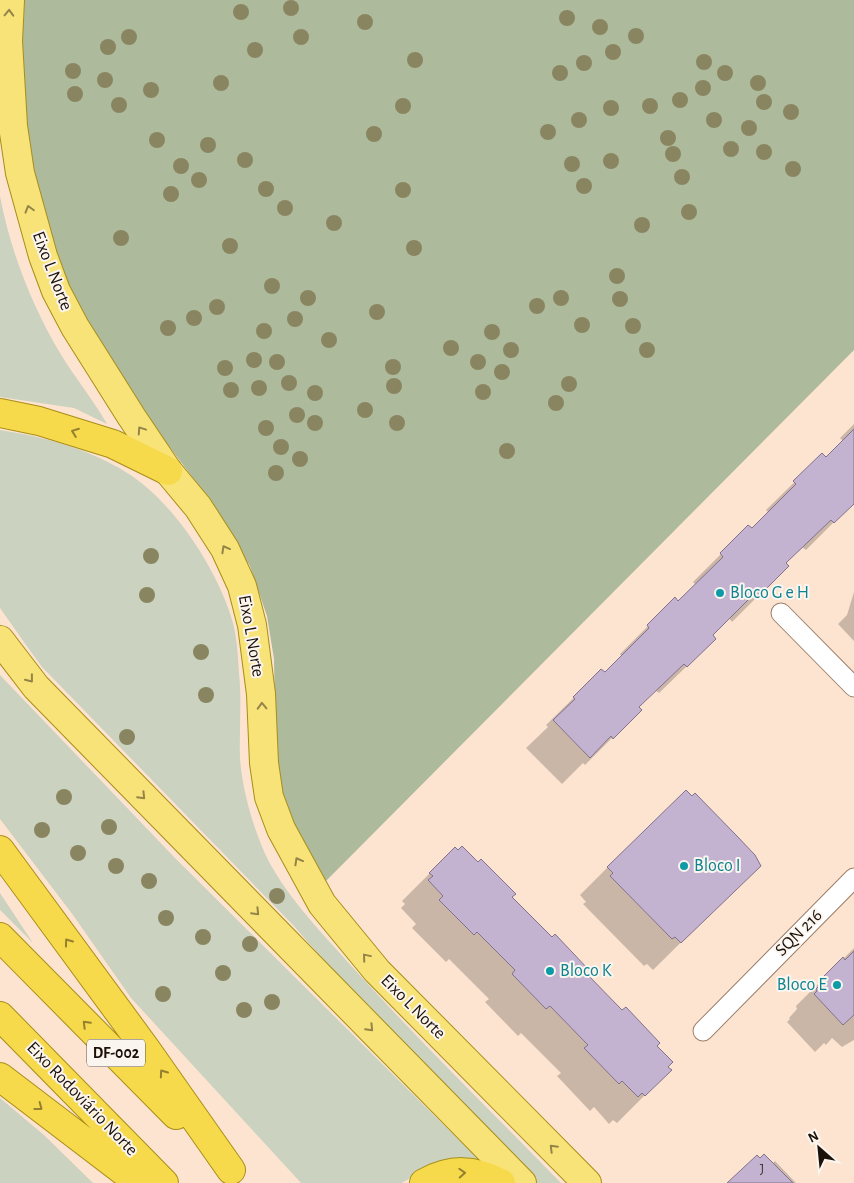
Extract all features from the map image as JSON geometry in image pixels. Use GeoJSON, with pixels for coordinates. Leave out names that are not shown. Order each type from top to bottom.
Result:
{"type":"FeatureCollection","features":[{"type":"Feature","properties":{"kind":"highway"},"geometry":{"type":"LineString","coordinates":[[0,413],[39,421],[113,444],[168,471]]}},
{"type":"Feature","properties":{"kind":"highway"},"geometry":{"type":"LineString","coordinates":[[0,850],[146,1048],[237,1177]]}},
{"type":"Feature","properties":{"kind":"highway","name":"DF-002"},"geometry":{"type":"LineString","coordinates":[[0,936],[237,1177]]}},
{"type":"Feature","properties":{"kind":"highway","name":"Eixo Rodoviário Norte"},"geometry":{"type":"LineString","coordinates":[[0,1016],[164,1183]]}},
{"type":"Feature","properties":{"kind":"highway"},"geometry":{"type":"LineString","coordinates":[[0,1077],[139,1183]]}},
{"type":"Feature","properties":{"kind":"highway"},"geometry":{"type":"LineString","coordinates":[[424,1183],[437,1176],[467,1171],[501,1183]]}},
{"type":"Feature","properties":{"kind":"main road","name":"Eixo L Norte"},"geometry":{"type":"LineString","coordinates":[[10,0],[8,41],[13,126],[20,173],[43,256],[56,291],[75,326],[168,471],[198,507],[225,548],[242,586],[252,626],[260,684],[264,763],[269,797],[281,829],[322,904],[377,971],[587,1183]]}},
{"type":"Feature","properties":{"kind":"main road"},"geometry":{"type":"LineString","coordinates":[[0,640],[36,687],[522,1183]]}},
{"type":"Feature","properties":{"kind":"street"},"geometry":{"type":"LineString","coordinates":[[781,613],[854,687]]}},
{"type":"Feature","properties":{"kind":"street","name":"SQN 216"},"geometry":{"type":"LineString","coordinates":[[703,1031],[854,878]]}},
{"type":"Feature","properties":{"kind":"green space"},"geometry":{"type":"Polygon","coordinates":[[[22,0],[854,0],[854,350],[323,884],[291,821],[281,787],[276,757],[274,659],[267,616],[250,566],[205,494],[153,425],[105,356],[66,282],[32,180],[22,89],[22,0]]]}},
{"type":"Feature","properties":{"kind":"green space"},"geometry":{"type":"Polygon","coordinates":[[[0,196],[16,257],[31,297],[60,353],[107,424],[74,408],[0,397],[0,196]]]}},
{"type":"Feature","properties":{"kind":"green space"},"geometry":{"type":"Polygon","coordinates":[[[0,430],[35,436],[69,446],[117,467],[148,489],[180,522],[218,583],[233,623],[240,684],[241,770],[250,810],[268,860],[297,904],[355,970],[431,1051],[561,1183],[535,1183],[373,1017],[293,925],[42,667],[0,608],[0,430]]]}},
{"type":"Feature","properties":{"kind":"green space"},"geometry":{"type":"Polygon","coordinates":[[[0,675],[175,858],[488,1169],[432,1165],[402,1183],[301,1183],[131,998],[73,915],[0,819],[0,675]]]}},
{"type":"Feature","properties":{"kind":"green space"},"geometry":{"type":"Polygon","coordinates":[[[0,893],[33,943],[0,910],[0,893]]]}},
{"type":"Feature","properties":{"kind":"green space"},"geometry":{"type":"Polygon","coordinates":[[[0,1098],[44,1135],[93,1183],[0,1183],[0,1098]]]}},
{"type":"Feature","properties":{"kind":"building","name":"Bloco G e H"},"geometry":{"type":"Polygon","coordinates":[[[854,429],[854,504],[834,523],[831,520],[786,563],[789,566],[760,595],[757,591],[713,635],[716,639],[687,667],[684,664],[639,707],[642,710],[613,739],[611,736],[590,758],[553,720],[575,699],[573,697],[601,669],[605,672],[649,628],[647,625],[675,597],[678,601],[723,557],[720,553],[748,525],[752,528],[796,484],[793,481],[822,453],[826,457],[854,429]]]}},
{"type":"Feature","properties":{"kind":"building","name":"Bloco I"},"geometry":{"type":"Polygon","coordinates":[[[686,790],[692,796],[695,793],[755,855],[761,866],[681,943],[675,937],[672,939],[610,876],[613,873],[607,867],[686,790]]]}},
{"type":"Feature","properties":{"kind":"building","name":"Bloco K"},"geometry":{"type":"Polygon","coordinates":[[[462,846],[478,862],[481,859],[516,894],[512,897],[552,937],[555,934],[588,969],[585,972],[622,1010],[626,1007],[660,1043],[657,1046],[673,1062],[668,1067],[672,1070],[645,1096],[642,1093],[638,1097],[622,1081],[619,1084],[584,1048],[588,1045],[550,1006],[546,1009],[512,974],[515,970],[477,932],[474,935],[439,900],[443,896],[428,880],[433,876],[429,873],[455,847],[458,850],[462,846]]]}},
{"type":"Feature","properties":{"kind":"building","name":"Bloco E"},"geometry":{"type":"Polygon","coordinates":[[[854,951],[854,1015],[843,1025],[814,994],[824,981],[822,980],[823,977],[843,957],[845,960],[854,951]]]}},
{"type":"Feature","properties":{"kind":"building"},"geometry":{"type":"Polygon","coordinates":[[[764,1154],[793,1183],[727,1183],[757,1155],[760,1158],[764,1154]]]}},
{"type":"Feature","properties":{"kind":"place","name":"Bloco G e H"},"geometry":{"type":"Point","coordinates":[720,593]}},
{"type":"Feature","properties":{"kind":"place","name":"Bloco I"},"geometry":{"type":"Point","coordinates":[684,866]}},
{"type":"Feature","properties":{"kind":"place","name":"Bloco K"},"geometry":{"type":"Point","coordinates":[550,971]}},
{"type":"Feature","properties":{"kind":"place","name":"Bloco E"},"geometry":{"type":"Point","coordinates":[837,985]}}]}
